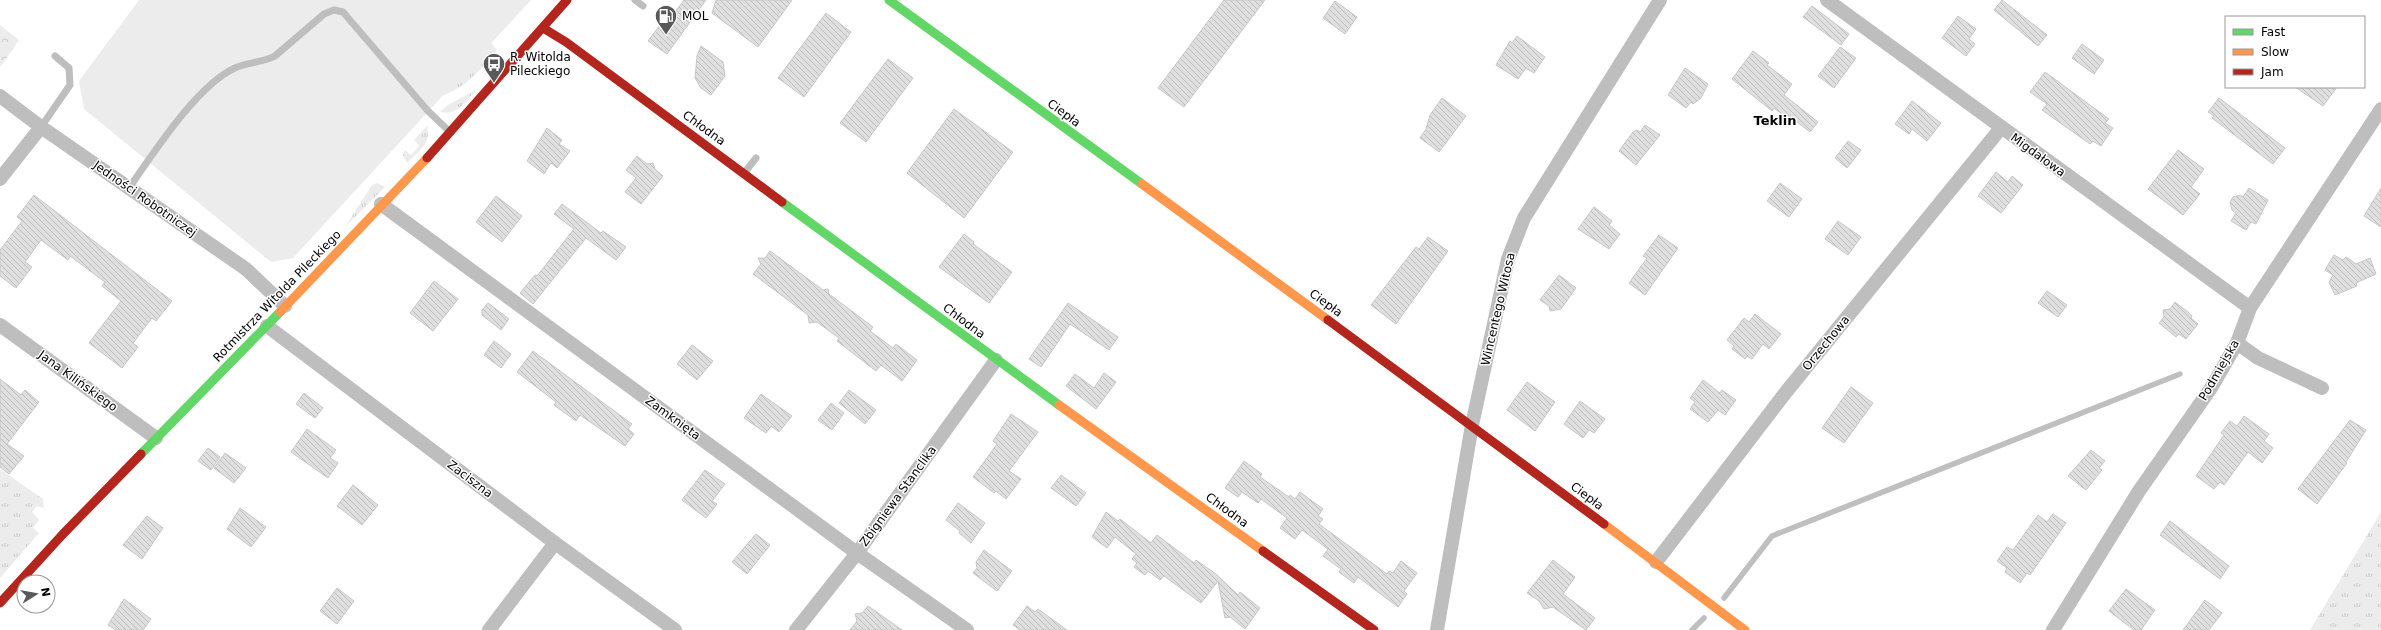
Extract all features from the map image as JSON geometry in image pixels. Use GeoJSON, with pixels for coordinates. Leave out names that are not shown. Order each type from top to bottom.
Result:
{"type":"FeatureCollection","features":[{"type":"Feature","properties":{"kind":"street","name":"Rotmistrza Witolda Pileckiego"},"geometry":{"type":"LineString","coordinates":[[0,603],[63,534],[267,326],[381,204],[451,132],[567,0]]}},
{"type":"Feature","properties":{"kind":"street","name":"Ciepła"},"geometry":{"type":"LineString","coordinates":[[889,0],[1472,425],[1745,630]]}},
{"type":"Feature","properties":{"kind":"street","name":"Wincentego Witosa"},"geometry":{"type":"LineString","coordinates":[[1437,630],[1472,425],[1508,259],[1524,218],[1660,0]]}},
{"type":"Feature","properties":{"kind":"street","name":"Migdałowa"},"geometry":{"type":"LineString","coordinates":[[1827,0],[2250,308]]}},
{"type":"Feature","properties":{"kind":"street","name":"Chłodna"},"geometry":{"type":"LineString","coordinates":[[543,28],[566,42],[996,360],[1374,630]]}},
{"type":"Feature","properties":{"kind":"street","name":"Jedności Robotniczej"},"geometry":{"type":"LineString","coordinates":[[0,96],[40,127],[246,269],[285,306]]}},
{"type":"Feature","properties":{"kind":"street","name":"Podmiejska"},"geometry":{"type":"LineString","coordinates":[[2053,630],[2140,491],[2211,388],[2237,343],[2250,308],[2381,109]]}},
{"type":"Feature","properties":{"kind":"street"},"geometry":{"type":"LineString","coordinates":[[0,179],[40,127]]}},
{"type":"Feature","properties":{"kind":"street","name":"Orzechowa"},"geometry":{"type":"LineString","coordinates":[[1656,562],[1786,392],[2001,128]]}},
{"type":"Feature","properties":{"kind":"street","name":"Zamknięta"},"geometry":{"type":"LineString","coordinates":[[381,204],[857,553],[967,630]]}},
{"type":"Feature","properties":{"kind":"street","name":"Jana Kilińskiego"},"geometry":{"type":"LineString","coordinates":[[0,325],[156,438]]}},
{"type":"Feature","properties":{"kind":"street","name":"Zaciszna"},"geometry":{"type":"LineString","coordinates":[[267,326],[554,543],[675,630]]}},
{"type":"Feature","properties":{"kind":"street"},"geometry":{"type":"LineString","coordinates":[[2237,343],[2258,358],[2322,388]]}},
{"type":"Feature","properties":{"kind":"street","name":"Zbigniewa Stanclika"},"geometry":{"type":"LineString","coordinates":[[796,630],[857,553],[996,360]]}},
{"type":"Feature","properties":{"kind":"street"},"geometry":{"type":"LineString","coordinates":[[489,630],[554,543]]}},
{"type":"Feature","properties":{"kind":"lane"},"geometry":{"type":"LineString","coordinates":[[635,0],[643,6]]}},
{"type":"Feature","properties":{"kind":"lane"},"geometry":{"type":"LineString","coordinates":[[129,188],[170,130],[213,82],[235,68],[267,60],[275,56],[324,14],[334,10],[343,12],[428,111],[451,132]]}},
{"type":"Feature","properties":{"kind":"lane"},"geometry":{"type":"LineString","coordinates":[[40,127],[70,85],[69,68],[55,56]]}},
{"type":"Feature","properties":{"kind":"lane"},"geometry":{"type":"LineString","coordinates":[[744,173],[756,158]]}},
{"type":"Feature","properties":{"kind":"green space"},"geometry":{"type":"Polygon","coordinates":[[[139,0],[531,0],[293,258],[271,262],[84,109],[79,81],[139,0]]]}},
{"type":"Feature","properties":{"kind":"green space"},"geometry":{"type":"Polygon","coordinates":[[[0,25],[19,40],[1,66],[0,66],[0,25]]]}},
{"type":"Feature","properties":{"kind":"green space"},"geometry":{"type":"Polygon","coordinates":[[[477,26],[497,50],[470,80],[446,95],[434,99],[477,26]]]}},
{"type":"Feature","properties":{"kind":"green space"},"geometry":{"type":"Polygon","coordinates":[[[476,90],[456,110],[446,113],[440,112],[448,105],[476,90]]]}},
{"type":"Feature","properties":{"kind":"green space"},"geometry":{"type":"Polygon","coordinates":[[[427,126],[428,137],[426,142],[407,163],[403,155],[405,150],[411,155],[419,146],[414,140],[427,126]]]}},
{"type":"Feature","properties":{"kind":"green space"},"geometry":{"type":"Polygon","coordinates":[[[377,183],[385,187],[345,227],[372,185],[377,183]]]}},
{"type":"Feature","properties":{"kind":"green space"},"geometry":{"type":"Polygon","coordinates":[[[0,469],[43,499],[44,508],[37,506],[32,512],[39,520],[33,528],[39,533],[0,578],[0,469]]]}},
{"type":"Feature","properties":{"kind":"green space"},"geometry":{"type":"Polygon","coordinates":[[[2381,512],[2381,630],[2310,630],[2381,512]]]}},
{"type":"Feature","properties":{"kind":"building"},"geometry":{"type":"Polygon","coordinates":[[[684,0],[706,0],[667,54],[648,41],[666,17],[669,20],[684,0]]]}},
{"type":"Feature","properties":{"kind":"building"},"geometry":{"type":"Polygon","coordinates":[[[716,0],[792,0],[758,47],[712,13],[716,0]]]}},
{"type":"Feature","properties":{"kind":"building"},"geometry":{"type":"Polygon","coordinates":[[[1224,0],[1265,0],[1184,107],[1158,88],[1224,0]]]}},
{"type":"Feature","properties":{"kind":"building"},"geometry":{"type":"Polygon","coordinates":[[[2002,0],[2047,35],[2038,46],[1994,10],[2002,0]]]}},
{"type":"Feature","properties":{"kind":"building"},"geometry":{"type":"Polygon","coordinates":[[[1335,1],[1357,17],[1345,34],[1323,18],[1335,1]]]}},
{"type":"Feature","properties":{"kind":"building"},"geometry":{"type":"Polygon","coordinates":[[[1812,6],[1849,34],[1841,45],[1803,17],[1812,6]]]}},
{"type":"Feature","properties":{"kind":"building"},"geometry":{"type":"Polygon","coordinates":[[[826,13],[851,32],[804,97],[778,78],[826,13]]]}},
{"type":"Feature","properties":{"kind":"building"},"geometry":{"type":"Polygon","coordinates":[[[1958,16],[1976,29],[1969,39],[1975,44],[1966,56],[1942,38],[1958,16]]]}},
{"type":"Feature","properties":{"kind":"building"},"geometry":{"type":"Polygon","coordinates":[[[1517,36],[1545,57],[1534,73],[1526,68],[1518,79],[1496,65],[1510,41],[1512,43],[1517,36]]]}},
{"type":"Feature","properties":{"kind":"building"},"geometry":{"type":"Polygon","coordinates":[[[2082,44],[2104,60],[2094,74],[2072,58],[2082,44]]]}},
{"type":"Feature","properties":{"kind":"building"},"geometry":{"type":"Polygon","coordinates":[[[701,46],[723,62],[725,76],[711,95],[701,88],[695,78],[697,56],[701,46]]]}},
{"type":"Feature","properties":{"kind":"building"},"geometry":{"type":"Polygon","coordinates":[[[1840,47],[1856,58],[1834,88],[1818,76],[1840,47]]]}},
{"type":"Feature","properties":{"kind":"building"},"geometry":{"type":"Polygon","coordinates":[[[1753,51],[1769,63],[1767,65],[1792,84],[1784,95],[1818,122],[1810,132],[1785,113],[1783,115],[1774,108],[1772,111],[1732,79],[1753,51]]]}},
{"type":"Feature","properties":{"kind":"building"},"geometry":{"type":"Polygon","coordinates":[[[888,59],[913,78],[866,142],[840,123],[888,59]]]}},
{"type":"Feature","properties":{"kind":"building"},"geometry":{"type":"Polygon","coordinates":[[[1685,68],[1708,84],[1701,98],[1693,104],[1691,102],[1686,108],[1668,95],[1685,68]]]}},
{"type":"Feature","properties":{"kind":"building"},"geometry":{"type":"Polygon","coordinates":[[[2045,72],[2109,119],[2105,123],[2113,128],[2101,146],[2093,141],[2090,144],[2042,110],[2047,104],[2030,92],[2045,72]]]}},
{"type":"Feature","properties":{"kind":"building"},"geometry":{"type":"Polygon","coordinates":[[[2296,88],[2336,88],[2323,106],[2296,88]]]}},
{"type":"Feature","properties":{"kind":"building"},"geometry":{"type":"Polygon","coordinates":[[[1442,98],[1466,116],[1439,152],[1420,138],[1426,129],[1430,115],[1442,98]]]}},
{"type":"Feature","properties":{"kind":"building"},"geometry":{"type":"Polygon","coordinates":[[[2219,98],[2285,148],[2273,164],[2212,118],[2214,116],[2208,112],[2219,98]]]}},
{"type":"Feature","properties":{"kind":"building"},"geometry":{"type":"Polygon","coordinates":[[[1912,101],[1941,123],[1927,141],[1912,129],[1909,134],[1895,124],[1912,101]]]}},
{"type":"Feature","properties":{"kind":"building"},"geometry":{"type":"Polygon","coordinates":[[[954,109],[1013,152],[964,218],[907,173],[954,109]]]}},
{"type":"Feature","properties":{"kind":"building"},"geometry":{"type":"Polygon","coordinates":[[[1645,125],[1660,135],[1636,165],[1619,151],[1633,132],[1637,130],[1640,132],[1645,125]]]}},
{"type":"Feature","properties":{"kind":"building"},"geometry":{"type":"Polygon","coordinates":[[[547,128],[562,140],[559,144],[570,151],[557,168],[551,163],[544,174],[527,161],[547,128]]]}},
{"type":"Feature","properties":{"kind":"building"},"geometry":{"type":"Polygon","coordinates":[[[1848,141],[1861,150],[1847,168],[1835,158],[1848,141]]]}},
{"type":"Feature","properties":{"kind":"building"},"geometry":{"type":"Polygon","coordinates":[[[2178,150],[2204,169],[2191,187],[2200,194],[2183,215],[2148,189],[2178,150]]]}},
{"type":"Feature","properties":{"kind":"building"},"geometry":{"type":"Polygon","coordinates":[[[637,156],[647,164],[653,163],[655,169],[663,176],[641,204],[625,192],[636,178],[626,170],[637,156]]]}},
{"type":"Feature","properties":{"kind":"building"},"geometry":{"type":"Polygon","coordinates":[[[1996,172],[2008,182],[2012,176],[2023,185],[2001,213],[1978,196],[1996,172]]]}},
{"type":"Feature","properties":{"kind":"building"},"geometry":{"type":"Polygon","coordinates":[[[1780,183],[1802,199],[1789,217],[1767,201],[1780,183]]]}},
{"type":"Feature","properties":{"kind":"building"},"geometry":{"type":"Polygon","coordinates":[[[2249,188],[2268,200],[2256,224],[2251,222],[2246,230],[2231,221],[2236,213],[2232,210],[2230,202],[2233,197],[2240,195],[2243,197],[2249,188]]]}},
{"type":"Feature","properties":{"kind":"building"},"geometry":{"type":"Polygon","coordinates":[[[2381,188],[2381,227],[2364,216],[2381,188]]]}},
{"type":"Feature","properties":{"kind":"building"},"geometry":{"type":"Polygon","coordinates":[[[34,195],[172,301],[156,321],[152,318],[133,343],[138,347],[122,368],[89,343],[121,301],[102,286],[105,282],[70,256],[68,260],[41,240],[25,262],[32,267],[16,288],[0,276],[0,250],[22,221],[17,217],[34,195]]]}},
{"type":"Feature","properties":{"kind":"building"},"geometry":{"type":"Polygon","coordinates":[[[496,196],[522,216],[502,242],[476,222],[496,196]]]}},
{"type":"Feature","properties":{"kind":"building"},"geometry":{"type":"Polygon","coordinates":[[[562,204],[601,233],[603,231],[626,247],[616,260],[586,238],[533,304],[520,293],[535,275],[537,276],[574,229],[554,214],[562,204]]]}},
{"type":"Feature","properties":{"kind":"building"},"geometry":{"type":"Polygon","coordinates":[[[1594,207],[1612,221],[1609,225],[1620,234],[1609,249],[1578,229],[1594,207]]]}},
{"type":"Feature","properties":{"kind":"building"},"geometry":{"type":"Polygon","coordinates":[[[1838,221],[1861,237],[1848,255],[1825,239],[1838,221]]]}},
{"type":"Feature","properties":{"kind":"building"},"geometry":{"type":"Polygon","coordinates":[[[964,234],[974,242],[973,244],[1012,272],[989,303],[939,267],[964,234]]]}},
{"type":"Feature","properties":{"kind":"building"},"geometry":{"type":"Polygon","coordinates":[[[1659,235],[1678,248],[1645,295],[1629,283],[1647,258],[1643,256],[1659,235]]]}},
{"type":"Feature","properties":{"kind":"building"},"geometry":{"type":"Polygon","coordinates":[[[1428,237],[1448,251],[1396,324],[1371,305],[1416,247],[1419,249],[1428,237]]]}},
{"type":"Feature","properties":{"kind":"building"},"geometry":{"type":"Polygon","coordinates":[[[770,251],[823,290],[828,289],[829,294],[873,327],[870,331],[893,348],[896,344],[917,360],[902,381],[881,365],[876,371],[837,341],[839,338],[817,322],[809,323],[808,315],[753,274],[761,264],[758,258],[765,258],[770,251]]]}},
{"type":"Feature","properties":{"kind":"building"},"geometry":{"type":"Polygon","coordinates":[[[2334,255],[2343,260],[2346,257],[2356,264],[2370,258],[2376,274],[2356,283],[2357,286],[2335,295],[2329,282],[2333,275],[2325,270],[2334,255]]]}},
{"type":"Feature","properties":{"kind":"building"},"geometry":{"type":"Polygon","coordinates":[[[1559,275],[1576,288],[1561,309],[1550,311],[1549,306],[1540,300],[1559,275]]]}},
{"type":"Feature","properties":{"kind":"building"},"geometry":{"type":"Polygon","coordinates":[[[434,281],[458,299],[433,331],[410,313],[434,281]]]}},
{"type":"Feature","properties":{"kind":"building"},"geometry":{"type":"Polygon","coordinates":[[[2047,291],[2067,305],[2058,317],[2038,303],[2047,291]]]}},
{"type":"Feature","properties":{"kind":"building"},"geometry":{"type":"Polygon","coordinates":[[[2175,302],[2188,312],[2192,316],[2191,318],[2198,324],[2186,339],[2179,334],[2176,337],[2159,323],[2164,317],[2163,310],[2170,309],[2175,302]]]}},
{"type":"Feature","properties":{"kind":"building"},"geometry":{"type":"Polygon","coordinates":[[[488,303],[509,319],[501,330],[482,315],[482,310],[488,303]]]}},
{"type":"Feature","properties":{"kind":"building"},"geometry":{"type":"Polygon","coordinates":[[[1068,303],[1118,337],[1109,350],[1070,324],[1041,367],[1029,359],[1068,303]]]}},
{"type":"Feature","properties":{"kind":"building"},"geometry":{"type":"Polygon","coordinates":[[[1755,314],[1781,334],[1769,349],[1763,344],[1752,359],[1747,356],[1745,359],[1732,349],[1734,346],[1727,340],[1744,318],[1749,322],[1755,314]]]}},
{"type":"Feature","properties":{"kind":"building"},"geometry":{"type":"Polygon","coordinates":[[[494,341],[511,354],[501,368],[484,355],[494,341]]]}},
{"type":"Feature","properties":{"kind":"building"},"geometry":{"type":"Polygon","coordinates":[[[692,345],[713,361],[697,380],[677,364],[692,345]]]}},
{"type":"Feature","properties":{"kind":"building"},"geometry":{"type":"Polygon","coordinates":[[[533,351],[632,424],[628,429],[634,434],[625,446],[580,415],[576,421],[554,405],[556,402],[517,372],[533,351]]]}},
{"type":"Feature","properties":{"kind":"building"},"geometry":{"type":"Polygon","coordinates":[[[1104,373],[1116,382],[1096,409],[1066,386],[1075,374],[1094,388],[1104,373]]]}},
{"type":"Feature","properties":{"kind":"building"},"geometry":{"type":"Polygon","coordinates":[[[0,379],[21,395],[25,390],[39,402],[7,444],[24,456],[9,474],[0,467],[0,379]]]}},
{"type":"Feature","properties":{"kind":"building"},"geometry":{"type":"Polygon","coordinates":[[[1703,380],[1720,393],[1722,390],[1736,400],[1725,415],[1718,410],[1708,422],[1690,409],[1695,402],[1690,398],[1703,380]]]}},
{"type":"Feature","properties":{"kind":"building"},"geometry":{"type":"Polygon","coordinates":[[[1527,382],[1555,402],[1535,431],[1507,410],[1527,382]]]}},
{"type":"Feature","properties":{"kind":"building"},"geometry":{"type":"Polygon","coordinates":[[[1851,387],[1873,403],[1844,443],[1822,428],[1851,387]]]}},
{"type":"Feature","properties":{"kind":"building"},"geometry":{"type":"Polygon","coordinates":[[[849,390],[876,410],[865,424],[839,403],[849,390]]]}},
{"type":"Feature","properties":{"kind":"building"},"geometry":{"type":"Polygon","coordinates":[[[304,393],[323,408],[315,418],[296,404],[304,393]]]}},
{"type":"Feature","properties":{"kind":"building"},"geometry":{"type":"Polygon","coordinates":[[[761,394],[792,416],[779,432],[771,426],[766,433],[744,418],[761,394]]]}},
{"type":"Feature","properties":{"kind":"building"},"geometry":{"type":"Polygon","coordinates":[[[1580,401],[1605,419],[1594,433],[1589,430],[1583,438],[1564,424],[1580,401]]]}},
{"type":"Feature","properties":{"kind":"building"},"geometry":{"type":"Polygon","coordinates":[[[831,403],[844,413],[832,430],[818,420],[831,403]]]}},
{"type":"Feature","properties":{"kind":"building"},"geometry":{"type":"Polygon","coordinates":[[[1011,414],[1038,432],[1009,471],[1021,479],[1006,499],[996,491],[994,493],[973,477],[997,444],[993,441],[1011,414]]]}},
{"type":"Feature","properties":{"kind":"building"},"geometry":{"type":"Polygon","coordinates":[[[2244,416],[2269,434],[2264,441],[2273,448],[2262,463],[2248,452],[2224,485],[2220,482],[2214,489],[2196,476],[2224,435],[2221,433],[2230,421],[2237,426],[2244,416]]]}},
{"type":"Feature","properties":{"kind":"building"},"geometry":{"type":"Polygon","coordinates":[[[2350,420],[2366,430],[2346,462],[2347,463],[2317,504],[2298,489],[2350,420]]]}},
{"type":"Feature","properties":{"kind":"building"},"geometry":{"type":"Polygon","coordinates":[[[307,429],[336,450],[330,458],[338,463],[328,478],[291,452],[307,429]]]}},
{"type":"Feature","properties":{"kind":"building"},"geometry":{"type":"Polygon","coordinates":[[[208,448],[220,457],[211,470],[198,461],[208,448]]]}},
{"type":"Feature","properties":{"kind":"building"},"geometry":{"type":"Polygon","coordinates":[[[2091,450],[2105,461],[2099,468],[2102,470],[2086,490],[2068,476],[2091,450]]]}},
{"type":"Feature","properties":{"kind":"building"},"geometry":{"type":"Polygon","coordinates":[[[225,453],[246,468],[234,483],[214,468],[225,453]]]}},
{"type":"Feature","properties":{"kind":"building"},"geometry":{"type":"Polygon","coordinates":[[[1244,461],[1262,474],[1260,477],[1289,497],[1290,495],[1295,499],[1300,492],[1323,509],[1318,516],[1323,519],[1319,524],[1387,574],[1389,571],[1393,573],[1401,561],[1417,573],[1404,591],[1407,594],[1398,607],[1358,577],[1354,583],[1339,572],[1341,569],[1323,556],[1328,549],[1302,530],[1295,539],[1280,528],[1287,518],[1261,499],[1258,503],[1242,492],[1238,497],[1225,488],[1244,461]]]}},
{"type":"Feature","properties":{"kind":"building"},"geometry":{"type":"Polygon","coordinates":[[[705,470],[725,484],[712,501],[717,504],[706,518],[682,500],[705,470]]]}},
{"type":"Feature","properties":{"kind":"building"},"geometry":{"type":"Polygon","coordinates":[[[1061,475],[1086,493],[1076,506],[1051,488],[1061,475]]]}},
{"type":"Feature","properties":{"kind":"building"},"geometry":{"type":"Polygon","coordinates":[[[353,485],[378,505],[362,525],[337,506],[353,485]]]}},
{"type":"Feature","properties":{"kind":"building"},"geometry":{"type":"Polygon","coordinates":[[[958,503],[985,523],[971,543],[959,533],[960,531],[946,520],[958,503]]]}},
{"type":"Feature","properties":{"kind":"building"},"geometry":{"type":"Polygon","coordinates":[[[240,508],[266,527],[251,547],[227,529],[240,508]]]}},
{"type":"Feature","properties":{"kind":"building"},"geometry":{"type":"Polygon","coordinates":[[[1106,512],[1118,521],[1120,519],[1151,543],[1157,535],[1194,563],[1196,560],[1216,574],[1238,595],[1240,592],[1260,608],[1245,629],[1230,617],[1225,618],[1218,581],[1201,603],[1164,576],[1160,580],[1148,571],[1145,575],[1134,567],[1137,563],[1132,559],[1136,554],[1115,537],[1107,548],[1092,537],[1106,512]]]}},
{"type":"Feature","properties":{"kind":"building"},"geometry":{"type":"Polygon","coordinates":[[[2053,514],[2066,523],[2030,575],[2027,573],[2020,583],[2005,572],[2007,568],[1997,561],[2007,547],[2013,550],[2038,515],[2047,522],[2053,514]]]}},
{"type":"Feature","properties":{"kind":"building"},"geometry":{"type":"Polygon","coordinates":[[[147,516],[163,528],[142,559],[123,545],[147,516]]]}},
{"type":"Feature","properties":{"kind":"building"},"geometry":{"type":"Polygon","coordinates":[[[2170,521],[2229,566],[2220,579],[2160,535],[2170,521]]]}},
{"type":"Feature","properties":{"kind":"building"},"geometry":{"type":"Polygon","coordinates":[[[756,534],[770,545],[747,574],[732,562],[756,534]]]}},
{"type":"Feature","properties":{"kind":"building"},"geometry":{"type":"Polygon","coordinates":[[[984,550],[1012,571],[997,591],[973,573],[977,568],[976,562],[984,550]]]}},
{"type":"Feature","properties":{"kind":"building"},"geometry":{"type":"Polygon","coordinates":[[[1553,560],[1575,577],[1563,594],[1595,618],[1586,630],[1553,607],[1544,609],[1539,601],[1527,593],[1553,560]]]}},
{"type":"Feature","properties":{"kind":"building"},"geometry":{"type":"Polygon","coordinates":[[[337,588],[354,601],[337,624],[320,611],[337,588]]]}},
{"type":"Feature","properties":{"kind":"building"},"geometry":{"type":"Polygon","coordinates":[[[2126,589],[2155,610],[2141,630],[2134,630],[2109,611],[2126,589]]]}},
{"type":"Feature","properties":{"kind":"building"},"geometry":{"type":"Polygon","coordinates":[[[124,599],[151,619],[143,630],[116,630],[108,625],[124,599]]]}},
{"type":"Feature","properties":{"kind":"building"},"geometry":{"type":"Polygon","coordinates":[[[2205,600],[2222,613],[2209,630],[2183,630],[2205,600]]]}},
{"type":"Feature","properties":{"kind":"building"},"geometry":{"type":"Polygon","coordinates":[[[868,606],[902,630],[850,630],[857,621],[855,614],[862,613],[868,606]]]}},
{"type":"Feature","properties":{"kind":"building"},"geometry":{"type":"Polygon","coordinates":[[[1027,606],[1035,612],[1038,609],[1067,630],[1020,630],[1013,625],[1027,606]]]}},
{"type":"Feature","properties":{"kind":"waterway"},"geometry":{"type":"LineString","coordinates":[[1724,598],[1772,536],[2180,374]]}},
{"type":"Feature","properties":{"kind":"waterway"},"geometry":{"type":"LineString","coordinates":[[1692,630],[1704,618]]}},
{"type":"Feature","properties":{"kind":"traffic: fast"},"geometry":{"type":"LineString","coordinates":[[889,0],[1142,184]]}},
{"type":"Feature","properties":{"kind":"traffic: fast"},"geometry":{"type":"LineString","coordinates":[[782,202],[1059,405]]}},
{"type":"Feature","properties":{"kind":"traffic: fast"},"geometry":{"type":"LineString","coordinates":[[141,454],[280,312]]}},
{"type":"Feature","properties":{"kind":"traffic: slow"},"geometry":{"type":"LineString","coordinates":[[280,312],[427,158]]}},
{"type":"Feature","properties":{"kind":"traffic: slow"},"geometry":{"type":"LineString","coordinates":[[1142,184],[1328,320]]}},
{"type":"Feature","properties":{"kind":"traffic: slow"},"geometry":{"type":"LineString","coordinates":[[1059,405],[1263,551]]}},
{"type":"Feature","properties":{"kind":"traffic: slow"},"geometry":{"type":"LineString","coordinates":[[1604,524],[1745,630]]}},
{"type":"Feature","properties":{"kind":"traffic: jam"},"geometry":{"type":"LineString","coordinates":[[427,158],[567,0]]}},
{"type":"Feature","properties":{"kind":"traffic: jam"},"geometry":{"type":"LineString","coordinates":[[543,28],[566,42],[782,202]]}},
{"type":"Feature","properties":{"kind":"traffic: jam"},"geometry":{"type":"LineString","coordinates":[[1328,320],[1604,524]]}},
{"type":"Feature","properties":{"kind":"traffic: jam"},"geometry":{"type":"LineString","coordinates":[[0,603],[63,534],[141,454]]}},
{"type":"Feature","properties":{"kind":"traffic: jam"},"geometry":{"type":"LineString","coordinates":[[1263,551],[1374,630]]}},
{"type":"Feature","properties":{"kind":"place","name":"MOL"},"geometry":{"type":"Point","coordinates":[666,36]}},
{"type":"Feature","properties":{"kind":"place","name":"R. Witolda Pileckiego"},"geometry":{"type":"Point","coordinates":[494,84]}},
{"type":"Feature","properties":{"kind":"district","name":"Teklin"},"geometry":{"type":"Point","coordinates":[1775,120]}}]}
